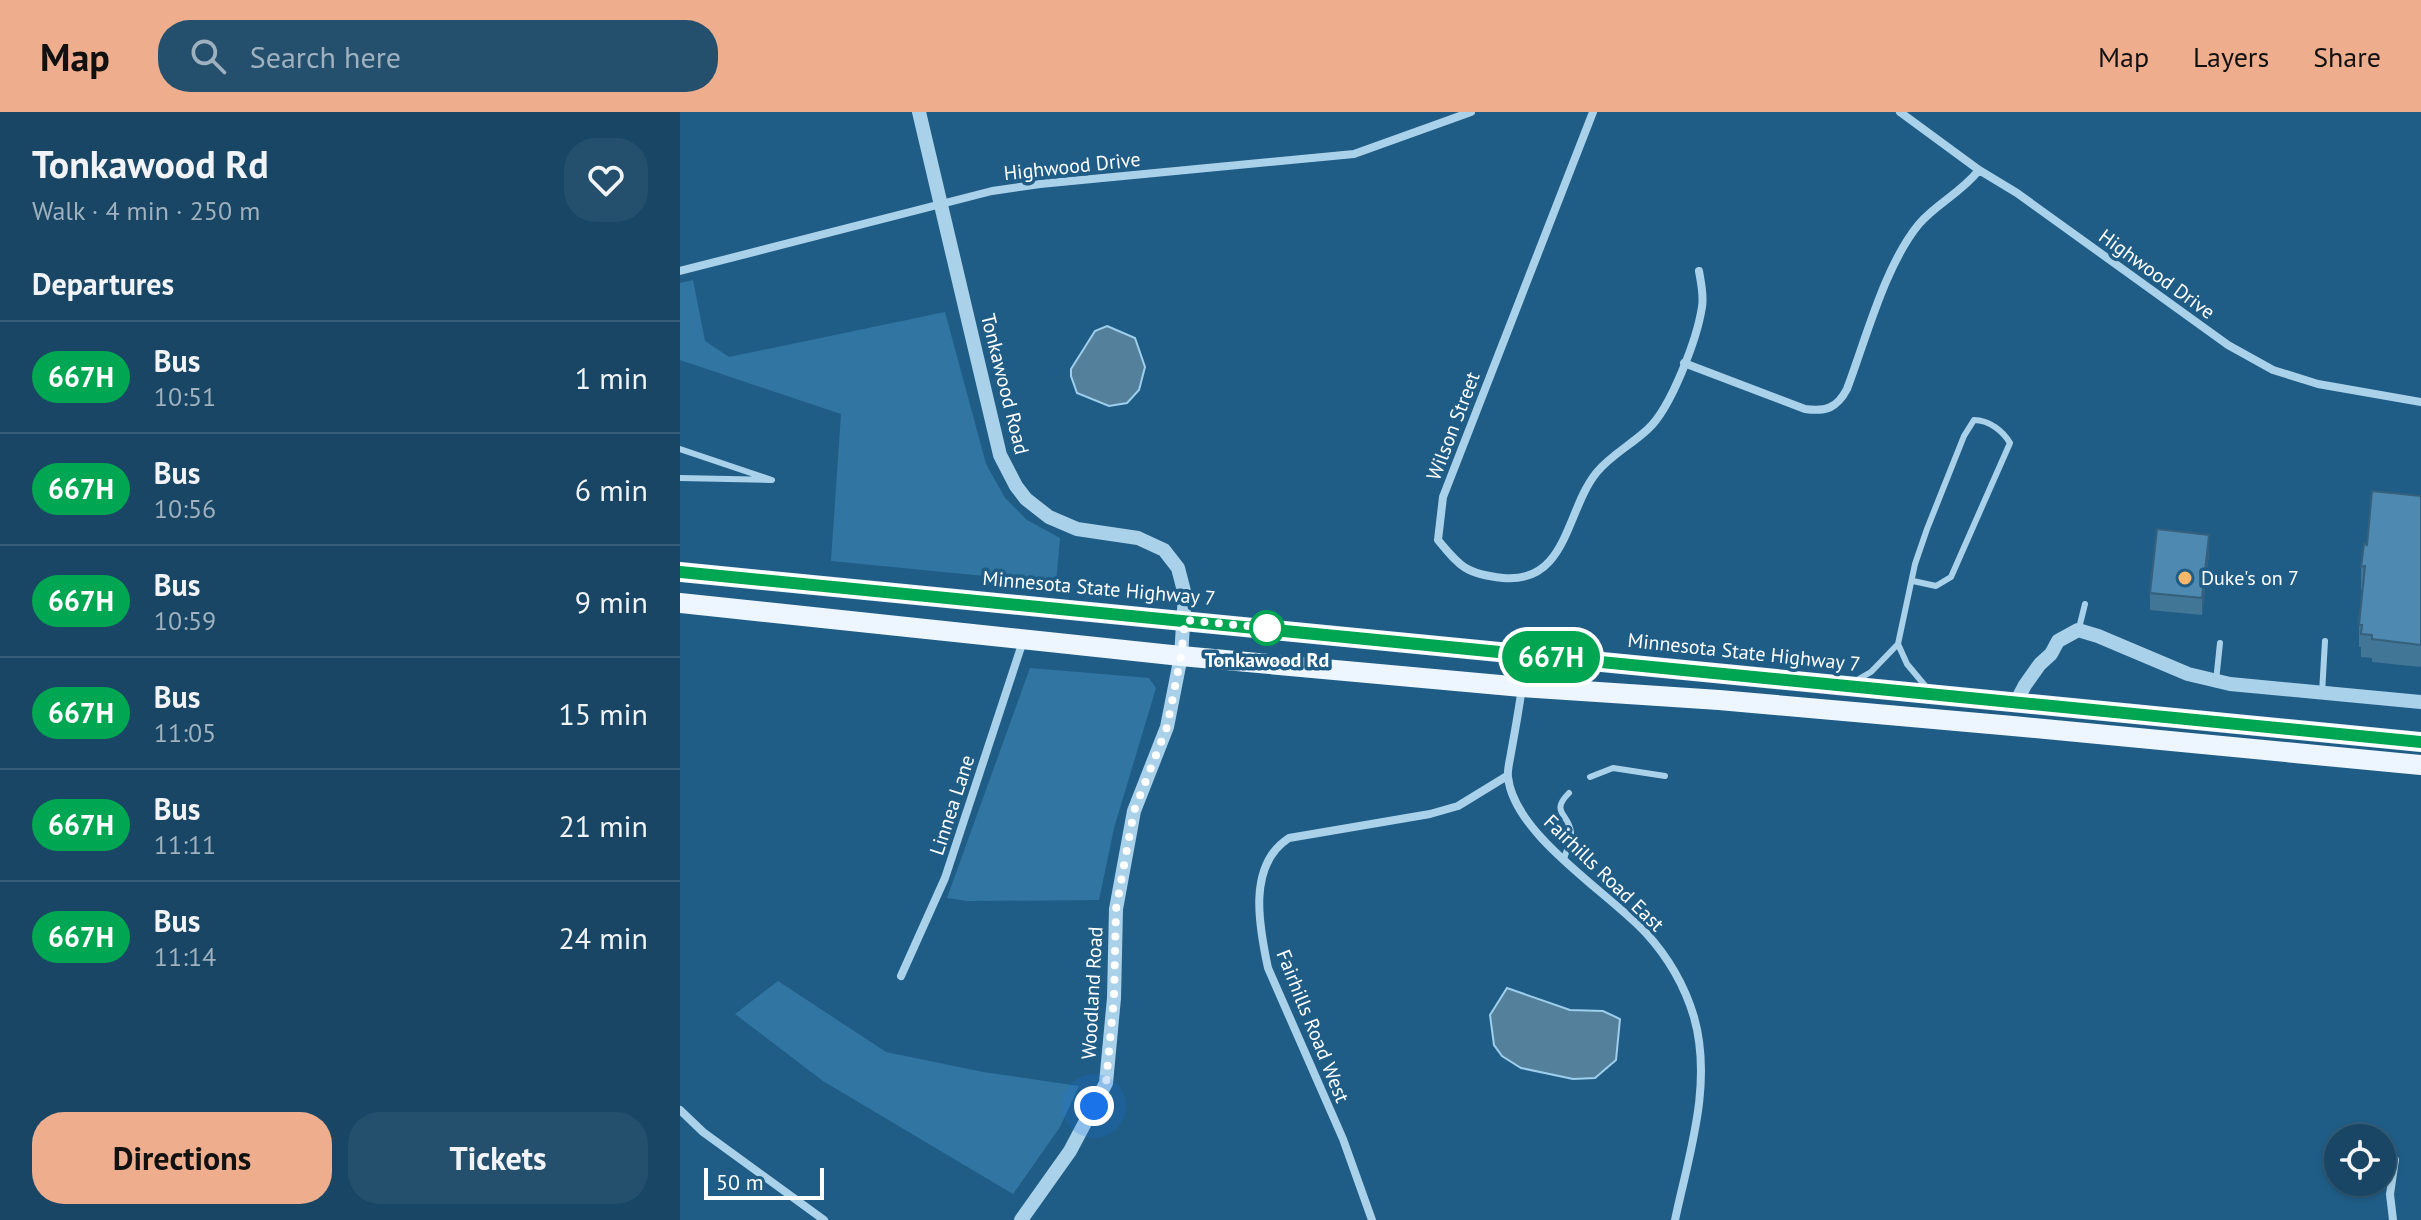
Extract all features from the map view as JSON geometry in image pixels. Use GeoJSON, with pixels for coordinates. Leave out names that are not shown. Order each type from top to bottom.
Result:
{"type":"FeatureCollection","features":[{"type":"Feature","properties":{"kind":"main road","name":"Minnesota State Highway 7"},"geometry":{"type":"LineString","coordinates":[[680,572],[2421,742]]}},
{"type":"Feature","properties":{"kind":"main road"},"geometry":{"type":"LineString","coordinates":[[680,603],[1181,656],[1522,687],[1998,724],[2421,765]]}},
{"type":"Feature","properties":{"kind":"street","name":"Tonkawood Road"},"geometry":{"type":"LineString","coordinates":[[919,112],[1000,455],[1016,486],[1037,509],[1061,523],[1092,532],[1138,538],[1164,550],[1172,558],[1182,578],[1185,620],[1181,656]]}},
{"type":"Feature","properties":{"kind":"street","name":"Highwood Drive"},"geometry":{"type":"LineString","coordinates":[[680,271],[992,191],[1354,154],[1471,112]]}},
{"type":"Feature","properties":{"kind":"street","name":"Wilson Street"},"geometry":{"type":"LineString","coordinates":[[1593,112],[1443,497],[1438,540],[1457,563],[1478,575],[1515,579],[1541,570],[1552,559],[1565,539],[1582,495],[1595,474],[1611,457],[1649,428],[1664,410],[1684,363],[1702,305],[1699,271]]}},
{"type":"Feature","properties":{"kind":"street","name":"Highwood Drive"},"geometry":{"type":"LineString","coordinates":[[1900,112],[2228,345],[2273,370],[2318,384],[2421,402]]}},
{"type":"Feature","properties":{"kind":"street"},"geometry":{"type":"LineString","coordinates":[[1684,363],[1805,409],[1831,409],[1841,401],[1847,389],[1893,266],[1905,245],[1919,224],[1937,206],[1964,188],[1979,170]]}},
{"type":"Feature","properties":{"kind":"street"},"geometry":{"type":"LineString","coordinates":[[2016,702],[2058,641],[2078,630],[2188,674],[2216,681],[2421,702]]}},
{"type":"Feature","properties":{"kind":"street","name":"Linnea Lane"},"geometry":{"type":"LineString","coordinates":[[901,976],[945,878],[1024,640]]}},
{"type":"Feature","properties":{"kind":"street","name":"Woodland Road"},"geometry":{"type":"LineString","coordinates":[[1021,1220],[1070,1151],[1106,1083],[1114,998],[1116,909],[1134,811],[1167,727],[1181,656]]}},
{"type":"Feature","properties":{"kind":"street"},"geometry":{"type":"LineString","coordinates":[[1507,776],[1522,687]]}},
{"type":"Feature","properties":{"kind":"street","name":"Fairhills Road East"},"geometry":{"type":"LineString","coordinates":[[1507,776],[1517,803],[1532,827],[1648,934],[1668,960],[1683,989],[1694,1019],[1701,1059],[1701,1100],[1675,1220]]}},
{"type":"Feature","properties":{"kind":"street","name":"Fairhills Road West"},"geometry":{"type":"LineString","coordinates":[[1372,1220],[1343,1139],[1268,968],[1261,922],[1263,874],[1267,860],[1276,847],[1289,838],[1430,814],[1458,806],[1484,793],[1507,776]]}},
{"type":"Feature","properties":{"kind":"street"},"geometry":{"type":"LineString","coordinates":[[680,1110],[714,1140],[824,1220]]}},
{"type":"Feature","properties":{"kind":"street"},"geometry":{"type":"LineString","coordinates":[[2390,1196],[2393,1220]]}},
{"type":"Feature","properties":{"kind":"lane"},"geometry":{"type":"LineString","coordinates":[[1847,686],[1871,672],[1898,644],[1913,581],[1927,529],[1964,436],[1974,420],[1992,425],[2010,443],[1951,577],[1936,586],[1913,581]]}},
{"type":"Feature","properties":{"kind":"lane"},"geometry":{"type":"LineString","coordinates":[[680,449],[772,480],[680,478]]}},
{"type":"Feature","properties":{"kind":"lane"},"geometry":{"type":"LineString","coordinates":[[2078,630],[2085,604]]}},
{"type":"Feature","properties":{"kind":"lane"},"geometry":{"type":"LineString","coordinates":[[2322,693],[2325,641]]}},
{"type":"Feature","properties":{"kind":"lane"},"geometry":{"type":"LineString","coordinates":[[2216,681],[2220,643]]}},
{"type":"Feature","properties":{"kind":"lane"},"geometry":{"type":"LineString","coordinates":[[1898,644],[1907,664],[1932,694]]}},
{"type":"Feature","properties":{"kind":"lane"},"geometry":{"type":"LineString","coordinates":[[1590,777],[1613,768],[1665,776]]}},
{"type":"Feature","properties":{"kind":"lane"},"geometry":{"type":"LineString","coordinates":[[1564,859],[1571,833],[1560,803],[1569,793]]}},
{"type":"Feature","properties":{"kind":"shaded area"},"geometry":{"type":"Polygon","coordinates":[[[693,280],[705,341],[729,357],[945,312],[986,464],[1005,498],[1027,520],[1060,538],[1056,583],[831,561],[841,414],[680,360],[680,283],[693,280]]]}},
{"type":"Feature","properties":{"kind":"shaded area"},"geometry":{"type":"Polygon","coordinates":[[[1107,326],[1135,338],[1145,367],[1139,390],[1127,403],[1109,406],[1077,393],[1071,376],[1071,369],[1095,331],[1107,326]]]}},
{"type":"Feature","properties":{"kind":"shaded area"},"geometry":{"type":"Polygon","coordinates":[[[1030,668],[1149,678],[1156,688],[1114,828],[1099,900],[967,901],[947,898],[1030,668]]]}},
{"type":"Feature","properties":{"kind":"shaded area"},"geometry":{"type":"Polygon","coordinates":[[[778,981],[886,1052],[983,1072],[1079,1086],[1060,1127],[1013,1194],[823,1081],[735,1014],[778,981]]]}},
{"type":"Feature","properties":{"kind":"shaded area"},"geometry":{"type":"Polygon","coordinates":[[[1507,988],[1570,1010],[1603,1011],[1620,1019],[1616,1060],[1595,1078],[1573,1079],[1521,1068],[1502,1056],[1494,1045],[1490,1015],[1507,988]]]}},
{"type":"Feature","properties":{"kind":"building"},"geometry":{"type":"Polygon","coordinates":[[[2372,491],[2421,496],[2421,645],[2372,639],[2372,635],[2361,634],[2362,625],[2359,625],[2365,566],[2361,567],[2364,544],[2367,545],[2372,491]]]}},
{"type":"Feature","properties":{"kind":"building"},"geometry":{"type":"Polygon","coordinates":[[[2157,529],[2209,535],[2202,598],[2150,593],[2157,529]]]}},
{"type":"Feature","properties":{"kind":"bus line","name":"667H"},"geometry":{"type":"LineString","coordinates":[[680,572],[2421,742]]}},
{"type":"Feature","properties":{"kind":"place","name":"Duke's on 7"},"geometry":{"type":"Point","coordinates":[2185,578]}},
{"type":"Feature","properties":{"kind":"place","name":"Tonkawood Rd"},"geometry":{"type":"Point","coordinates":[1267,628]}},
{"type":"Feature","properties":{"kind":"route"},"geometry":{"type":"LineString","coordinates":[[1094,1106],[1106,1083],[1114,998],[1116,909],[1134,811],[1167,727],[1185,620],[1277,629],[1267,628]]}}]}
